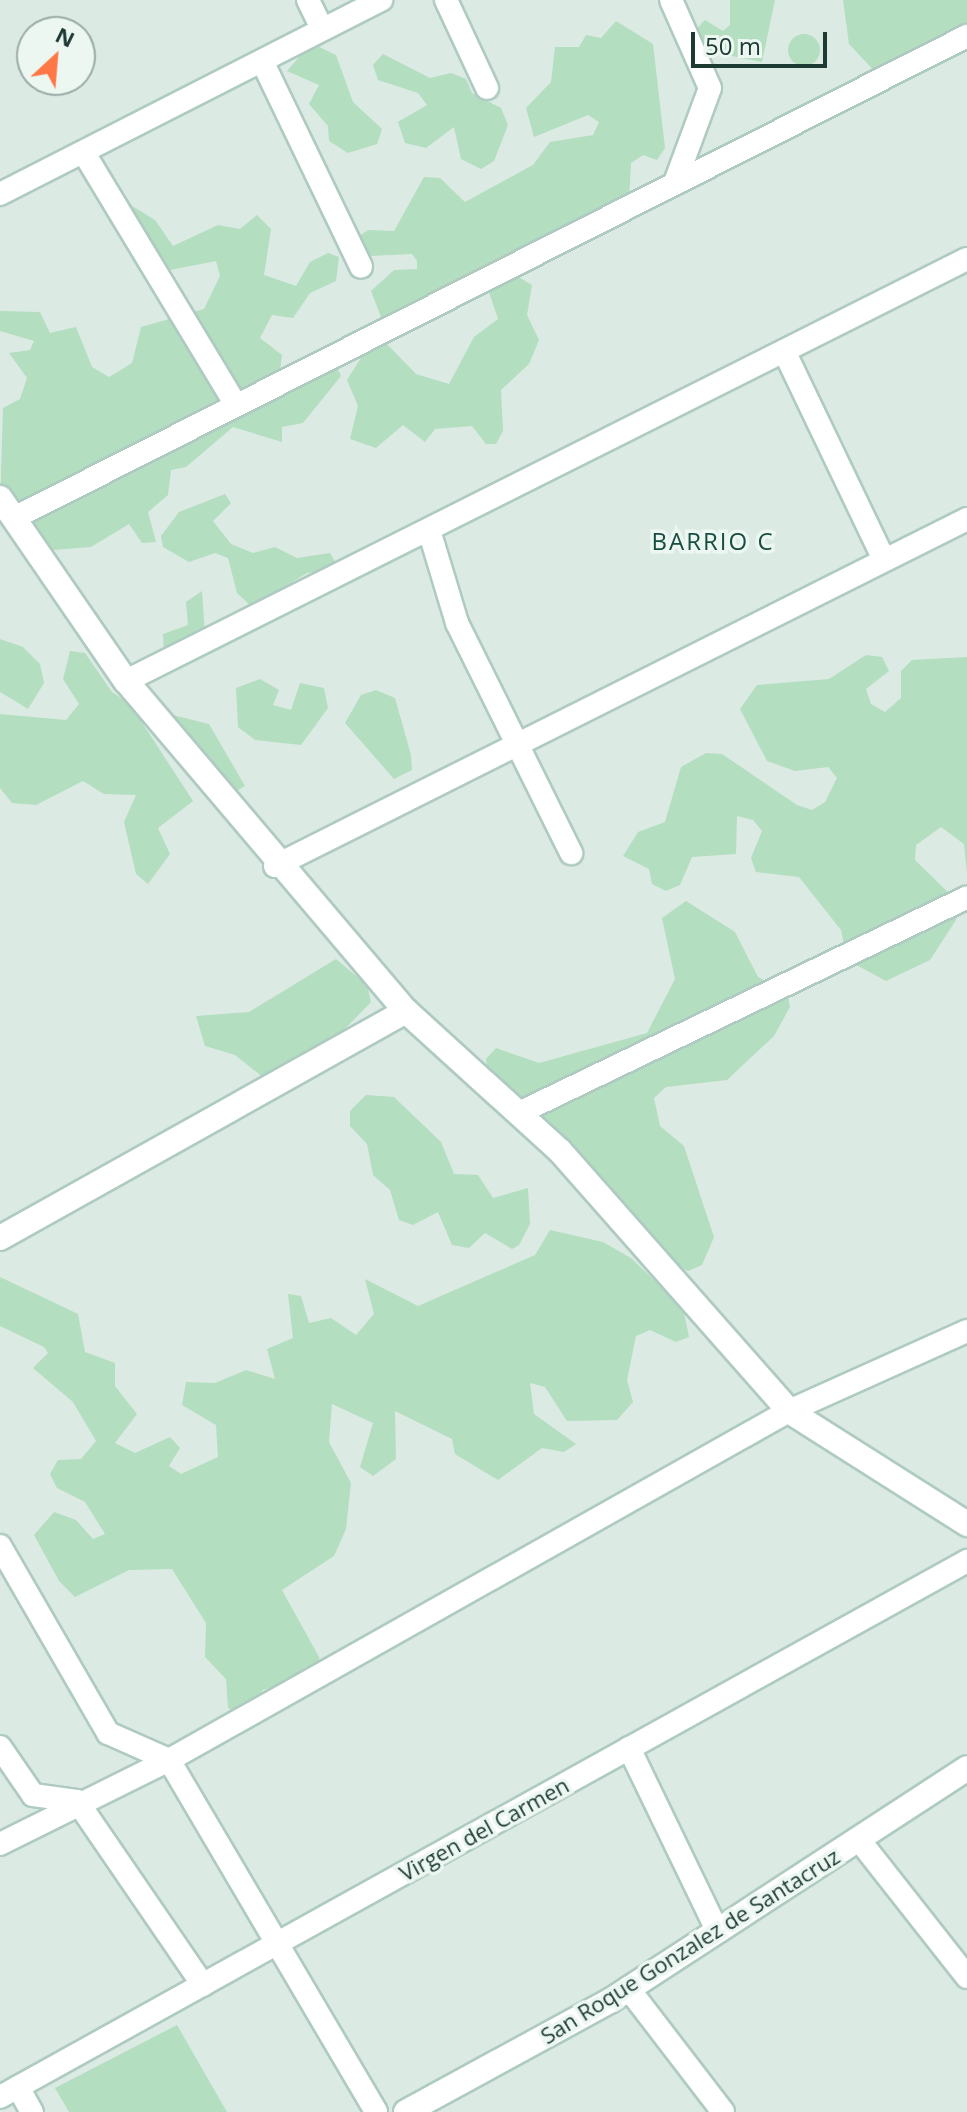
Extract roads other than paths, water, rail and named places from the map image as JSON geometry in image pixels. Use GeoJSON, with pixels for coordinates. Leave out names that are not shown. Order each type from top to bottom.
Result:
{"type":"FeatureCollection","features":[{"type":"Feature","properties":{"kind":"street"},"geometry":{"type":"LineString","coordinates":[[308,0],[322,29]]}},
{"type":"Feature","properties":{"kind":"street"},"geometry":{"type":"LineString","coordinates":[[0,194],[263,63],[381,0]]}},
{"type":"Feature","properties":{"kind":"street"},"geometry":{"type":"LineString","coordinates":[[446,0],[487,88]]}},
{"type":"Feature","properties":{"kind":"street"},"geometry":{"type":"LineString","coordinates":[[671,0],[710,88],[676,180]]}},
{"type":"Feature","properties":{"kind":"street"},"geometry":{"type":"LineString","coordinates":[[967,36],[676,180],[236,405],[7,508],[126,681],[275,866],[406,1011],[519,1113],[614,1209],[789,1411],[967,1524]]}},
{"type":"Feature","properties":{"kind":"street"},"geometry":{"type":"LineString","coordinates":[[263,63],[361,267]]}},
{"type":"Feature","properties":{"kind":"street"},"geometry":{"type":"LineString","coordinates":[[84,153],[236,405]]}},
{"type":"Feature","properties":{"kind":"street"},"geometry":{"type":"LineString","coordinates":[[126,681],[967,259]]}},
{"type":"Feature","properties":{"kind":"street"},"geometry":{"type":"LineString","coordinates":[[785,353],[884,560]]}},
{"type":"Feature","properties":{"kind":"street"},"geometry":{"type":"LineString","coordinates":[[275,866],[967,519]]}},
{"type":"Feature","properties":{"kind":"street"},"geometry":{"type":"LineString","coordinates":[[429,530],[457,623],[571,853]]}},
{"type":"Feature","properties":{"kind":"street"},"geometry":{"type":"LineString","coordinates":[[519,1113],[967,897]]}},
{"type":"Feature","properties":{"kind":"street"},"geometry":{"type":"LineString","coordinates":[[0,1238],[406,1011]]}},
{"type":"Feature","properties":{"kind":"street"},"geometry":{"type":"LineString","coordinates":[[0,1844],[77,1801],[169,1760],[789,1411],[967,1331]]}},
{"type":"Feature","properties":{"kind":"street"},"geometry":{"type":"LineString","coordinates":[[0,1546],[108,1733],[169,1760],[376,2112]]}},
{"type":"Feature","properties":{"kind":"street","name":"Virgen del Carmen"},"geometry":{"type":"LineString","coordinates":[[9,2092],[967,1561]]}},
{"type":"Feature","properties":{"kind":"street"},"geometry":{"type":"LineString","coordinates":[[0,1747],[33,1795],[77,1801],[203,1985]]}},
{"type":"Feature","properties":{"kind":"street"},"geometry":{"type":"LineString","coordinates":[[629,1748],[718,1932]]}},
{"type":"Feature","properties":{"kind":"street","name":"San Roque Gonzalez de Santacruz"},"geometry":{"type":"LineString","coordinates":[[406,2112],[628,1988],[860,1841],[967,1768]]}},
{"type":"Feature","properties":{"kind":"street"},"geometry":{"type":"LineString","coordinates":[[860,1841],[967,1977]]}},
{"type":"Feature","properties":{"kind":"street"},"geometry":{"type":"LineString","coordinates":[[628,1988],[723,2112]]}},
{"type":"Feature","properties":{"kind":"street"},"geometry":{"type":"LineString","coordinates":[[9,2092],[32,2112]]}},
{"type":"Feature","properties":{"kind":"district","name":"BARRIO C"},"geometry":{"type":"Point","coordinates":[713,541]}}]}
